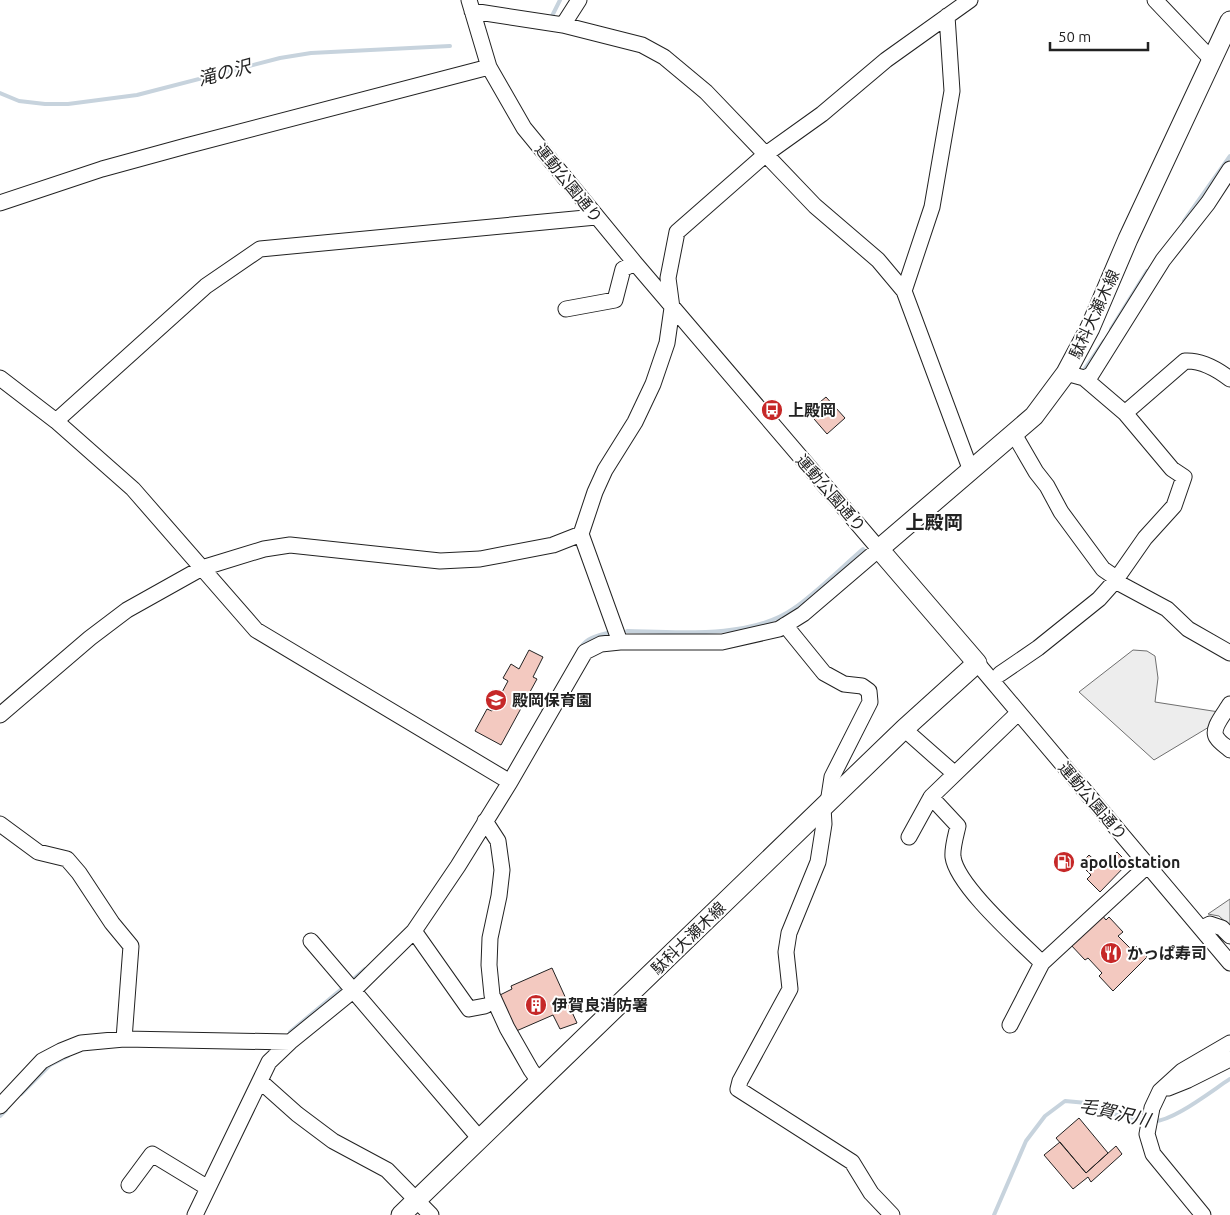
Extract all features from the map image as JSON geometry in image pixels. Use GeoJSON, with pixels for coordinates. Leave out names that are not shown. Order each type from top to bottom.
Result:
{"type":"FeatureCollection","features":[{"type":"Feature","properties":{"kind":"main road","name":"駄科大瀬木線"},"geometry":{"type":"LineString","coordinates":[[879,549],[1034,416],[1066,373],[1090,328],[1128,240],[1230,21]]}},
{"type":"Feature","properties":{"kind":"main road","name":"運動公園通り"},"geometry":{"type":"LineString","coordinates":[[879,549],[977,663]]}},
{"type":"Feature","properties":{"kind":"main road","name":"駄科大瀬木線"},"geometry":{"type":"LineString","coordinates":[[401,1215],[904,729],[977,663]]}},
{"type":"Feature","properties":{"kind":"street"},"geometry":{"type":"LineString","coordinates":[[564,25],[579,0]]}},
{"type":"Feature","properties":{"kind":"street"},"geometry":{"type":"LineString","coordinates":[[620,642],[581,534],[604,470],[634,422],[653,384],[667,344],[672,308],[668,278],[677,232],[766,154],[822,114],[886,60],[970,0]]}},
{"type":"Feature","properties":{"kind":"street"},"geometry":{"type":"LineString","coordinates":[[1156,0],[1213,60]]}},
{"type":"Feature","properties":{"kind":"street"},"geometry":{"type":"LineString","coordinates":[[471,6],[564,25],[642,45],[664,58],[706,92],[816,206],[878,260],[904,292],[971,471]]}},
{"type":"Feature","properties":{"kind":"street","name":"運動公園通り"},"geometry":{"type":"LineString","coordinates":[[471,6],[490,67],[524,128],[672,308],[879,549]]}},
{"type":"Feature","properties":{"kind":"street"},"geometry":{"type":"LineString","coordinates":[[904,292],[932,207],[952,91],[947,16]]}},
{"type":"Feature","properties":{"kind":"street"},"geometry":{"type":"LineString","coordinates":[[0,203],[102,169],[490,67]]}},
{"type":"Feature","properties":{"kind":"street"},"geometry":{"type":"LineString","coordinates":[[1084,378],[1091,375],[1163,260],[1208,203],[1230,169]]}},
{"type":"Feature","properties":{"kind":"street"},"geometry":{"type":"LineString","coordinates":[[56,421],[206,286],[260,249],[596,217]]}},
{"type":"Feature","properties":{"kind":"street"},"geometry":{"type":"LineString","coordinates":[[566,309],[614,300],[622,269],[635,263]]}},
{"type":"Feature","properties":{"kind":"street"},"geometry":{"type":"LineString","coordinates":[[1124,413],[1185,361],[1196,360],[1220,371],[1230,379]]}},
{"type":"Feature","properties":{"kind":"street"},"geometry":{"type":"LineString","coordinates":[[1000,674],[1038,648],[1099,599],[1116,580],[1145,538],[1174,506],[1184,477],[1172,469],[1124,413],[1084,378],[1066,373]]}},
{"type":"Feature","properties":{"kind":"street"},"geometry":{"type":"LineString","coordinates":[[0,378],[56,421],[133,489],[256,630],[510,782]]}},
{"type":"Feature","properties":{"kind":"street"},"geometry":{"type":"LineString","coordinates":[[1014,434],[1061,512],[1103,569],[1116,580],[1167,610],[1188,629],[1230,653]]}},
{"type":"Feature","properties":{"kind":"street"},"geometry":{"type":"LineString","coordinates":[[0,715],[90,638],[127,610],[202,568],[264,549],[290,544],[440,562],[480,559],[553,545],[581,534]]}},
{"type":"Feature","properties":{"kind":"street"},"geometry":{"type":"LineString","coordinates":[[195,1215],[269,1062],[350,986],[414,931],[510,782],[585,652],[601,644],[620,642],[722,642],[779,629],[803,614],[879,549]]}},
{"type":"Feature","properties":{"kind":"street"},"geometry":{"type":"LineString","coordinates":[[785,625],[824,673],[844,684],[862,686],[869,691],[870,702],[832,777],[825,805],[818,862],[789,933],[786,952],[790,988],[740,1081],[738,1089],[852,1162],[871,1193],[892,1215]]}},
{"type":"Feature","properties":{"kind":"street","name":"運動公園通り"},"geometry":{"type":"LineString","coordinates":[[977,663],[1230,963]]}},
{"type":"Feature","properties":{"kind":"street"},"geometry":{"type":"LineString","coordinates":[[1230,704],[1218,723],[1215,734],[1230,750]]}},
{"type":"Feature","properties":{"kind":"street"},"geometry":{"type":"LineString","coordinates":[[909,837],[931,797],[1018,713]]}},
{"type":"Feature","properties":{"kind":"street"},"geometry":{"type":"LineString","coordinates":[[904,729],[955,774]]}},
{"type":"Feature","properties":{"kind":"street"},"geometry":{"type":"LineString","coordinates":[[931,797],[958,826],[952,855],[958,872],[991,913],[1042,963]]}},
{"type":"Feature","properties":{"kind":"street"},"geometry":{"type":"LineString","coordinates":[[485,821],[498,840],[502,870],[499,896],[490,938],[492,995],[507,1028],[530,1070],[539,1081]]}},
{"type":"Feature","properties":{"kind":"street"},"geometry":{"type":"LineString","coordinates":[[0,824],[38,852],[66,859],[79,873],[112,923],[131,946],[124,1039]]}},
{"type":"Feature","properties":{"kind":"street"},"geometry":{"type":"LineString","coordinates":[[1010,1025],[1042,963],[1148,865]]}},
{"type":"Feature","properties":{"kind":"street"},"geometry":{"type":"LineString","coordinates":[[1202,928],[1210,924],[1222,928],[1230,936]]}},
{"type":"Feature","properties":{"kind":"street"},"geometry":{"type":"LineString","coordinates":[[414,931],[469,1009],[484,1006]]}},
{"type":"Feature","properties":{"kind":"street"},"geometry":{"type":"LineString","coordinates":[[311,941],[480,1139]]}},
{"type":"Feature","properties":{"kind":"street"},"geometry":{"type":"LineString","coordinates":[[0,1106],[42,1061],[81,1044],[124,1039],[290,1042]]}},
{"type":"Feature","properties":{"kind":"street"},"geometry":{"type":"LineString","coordinates":[[1203,1215],[1153,1154],[1147,1134],[1152,1108],[1160,1091],[1182,1071],[1230,1043]]}},
{"type":"Feature","properties":{"kind":"street"},"geometry":{"type":"LineString","coordinates":[[1160,1091],[1230,1060]]}},
{"type":"Feature","properties":{"kind":"street"},"geometry":{"type":"LineString","coordinates":[[260,1081],[297,1114],[333,1140],[387,1170],[431,1215]]}},
{"type":"Feature","properties":{"kind":"street"},"geometry":{"type":"LineString","coordinates":[[129,1185],[152,1154],[208,1188]]}},
{"type":"Feature","properties":{"kind":"shaded area"},"geometry":{"type":"Polygon","coordinates":[[[1133,650],[1147,651],[1155,656],[1158,678],[1155,702],[1219,712],[1209,727],[1154,760],[1079,692],[1133,650]]]}},
{"type":"Feature","properties":{"kind":"shaded area"},"geometry":{"type":"Polygon","coordinates":[[[1230,899],[1230,926],[1219,916],[1208,914],[1230,899]]]}},
{"type":"Feature","properties":{"kind":"building"},"geometry":{"type":"Polygon","coordinates":[[[826,397],[845,418],[827,434],[808,412],[826,397]]]}},
{"type":"Feature","properties":{"kind":"building"},"geometry":{"type":"Polygon","coordinates":[[[529,650],[543,657],[533,677],[537,679],[501,745],[475,731],[487,709],[492,711],[508,681],[503,678],[511,664],[519,669],[529,650]]]}},
{"type":"Feature","properties":{"kind":"building"},"geometry":{"type":"Polygon","coordinates":[[[1117,852],[1128,863],[1100,892],[1087,879],[1091,875],[1080,864],[1089,855],[1102,867],[1117,852]]]}},
{"type":"Feature","properties":{"kind":"building","name":"かっぱ寿司"},"geometry":{"type":"Polygon","coordinates":[[[1101,914],[1106,920],[1109,917],[1123,932],[1118,936],[1131,949],[1135,945],[1147,957],[1113,991],[1099,976],[1102,973],[1088,958],[1085,960],[1070,944],[1101,914]]]}},
{"type":"Feature","properties":{"kind":"building","name":"伊賀良消防署"},"geometry":{"type":"Polygon","coordinates":[[[552,968],[577,1023],[560,1029],[553,1015],[514,1032],[498,996],[512,989],[511,986],[552,968]]]}},
{"type":"Feature","properties":{"kind":"building"},"geometry":{"type":"Polygon","coordinates":[[[1079,1118],[1108,1153],[1086,1173],[1056,1138],[1079,1118]]]}},
{"type":"Feature","properties":{"kind":"building"},"geometry":{"type":"Polygon","coordinates":[[[1060,1142],[1086,1173],[1116,1146],[1122,1154],[1091,1182],[1088,1177],[1073,1189],[1044,1155],[1060,1142]]]}},
{"type":"Feature","properties":{"kind":"waterway","name":"滝の沢"},"geometry":{"type":"LineString","coordinates":[[552,16],[560,0]]}},
{"type":"Feature","properties":{"kind":"waterway","name":"滝の沢"},"geometry":{"type":"LineString","coordinates":[[0,93],[19,101],[68,104],[137,95],[280,58],[311,53],[450,46]]}},
{"type":"Feature","properties":{"kind":"waterway"},"geometry":{"type":"LineString","coordinates":[[1184,221],[1230,156]]}},
{"type":"Feature","properties":{"kind":"waterway"},"geometry":{"type":"LineString","coordinates":[[1111,329],[1147,271]]}},
{"type":"Feature","properties":{"kind":"waterway"},"geometry":{"type":"LineString","coordinates":[[1084,370],[1104,341]]}},
{"type":"Feature","properties":{"kind":"waterway"},"geometry":{"type":"LineString","coordinates":[[627,631],[713,632],[756,625],[776,619],[802,603],[863,549]]}},
{"type":"Feature","properties":{"kind":"waterway"},"geometry":{"type":"LineString","coordinates":[[581,647],[590,639],[611,632]]}},
{"type":"Feature","properties":{"kind":"waterway"},"geometry":{"type":"LineString","coordinates":[[543,709],[551,696]]}},
{"type":"Feature","properties":{"kind":"waterway"},"geometry":{"type":"LineString","coordinates":[[349,983],[365,969]]}},
{"type":"Feature","properties":{"kind":"waterway"},"geometry":{"type":"LineString","coordinates":[[290,1032],[344,987]]}},
{"type":"Feature","properties":{"kind":"waterway"},"geometry":{"type":"LineString","coordinates":[[21,1094],[50,1065],[68,1056]]}},
{"type":"Feature","properties":{"kind":"waterway","name":"毛賀沢川"},"geometry":{"type":"LineString","coordinates":[[1152,1121],[1170,1117],[1180,1112],[1230,1079]]}},
{"type":"Feature","properties":{"kind":"waterway","name":"毛賀沢川"},"geometry":{"type":"LineString","coordinates":[[994,1215],[1026,1141],[1045,1116],[1065,1101],[1087,1103],[1117,1115],[1145,1120]]}},
{"type":"Feature","properties":{"kind":"waterway"},"geometry":{"type":"LineString","coordinates":[[0,1116],[6,1110]]}},
{"type":"Feature","properties":{"kind":"place","name":"上殿岡"},"geometry":{"type":"Point","coordinates":[772,410]}},
{"type":"Feature","properties":{"kind":"place","name":"殿岡保育園"},"geometry":{"type":"Point","coordinates":[496,700]}},
{"type":"Feature","properties":{"kind":"place","name":"apollostation"},"geometry":{"type":"Point","coordinates":[1064,862]}},
{"type":"Feature","properties":{"kind":"place","name":"かっぱ寿司"},"geometry":{"type":"Point","coordinates":[1111,953]}},
{"type":"Feature","properties":{"kind":"place","name":"伊賀良消防署"},"geometry":{"type":"Point","coordinates":[536,1005]}},
{"type":"Feature","properties":{"kind":"district","name":"上殿岡"},"geometry":{"type":"Point","coordinates":[934,522]}}]}
